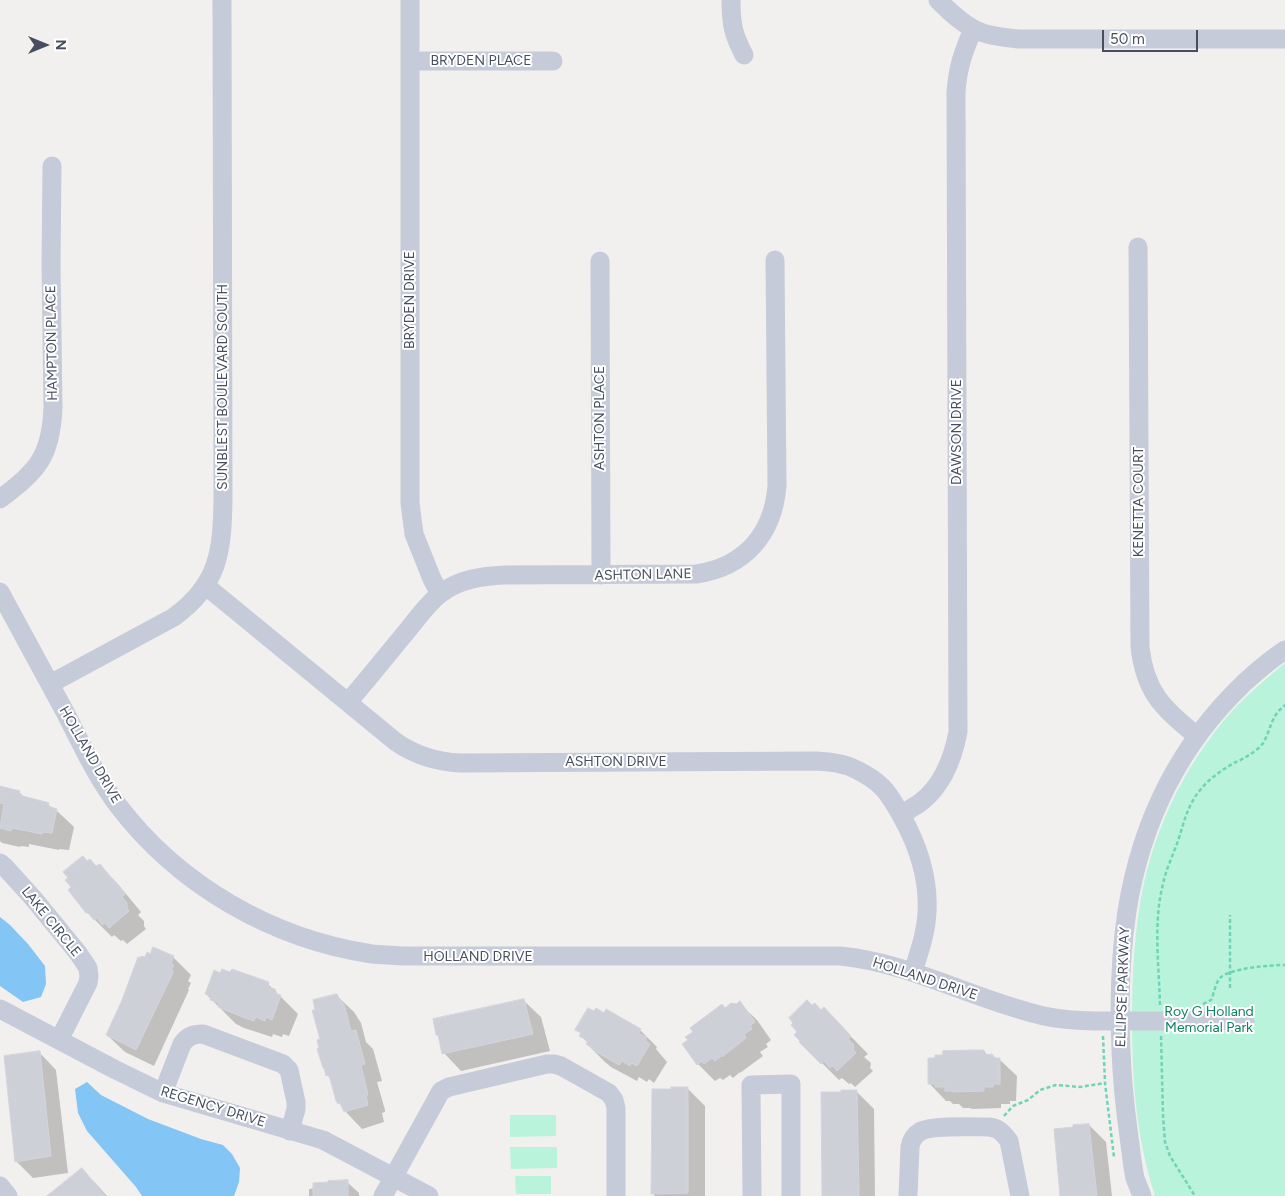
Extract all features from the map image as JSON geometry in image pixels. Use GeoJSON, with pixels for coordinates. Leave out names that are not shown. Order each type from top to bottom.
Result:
{"type":"FeatureCollection","features":[{"type":"Feature","properties":{"kind":"street","name":"SUNBLEST BOULEVARD SOUTH"},"geometry":{"type":"LineString","coordinates":[[50,684],[174,618],[206,586],[218,558],[223,516],[222,0]]}},
{"type":"Feature","properties":{"kind":"street","name":"BRYDEN DRIVE"},"geometry":{"type":"LineString","coordinates":[[410,0],[410,503],[414,534],[440,594]]}},
{"type":"Feature","properties":{"kind":"street"},"geometry":{"type":"LineString","coordinates":[[731,0],[733,30],[744,55]]}},
{"type":"Feature","properties":{"kind":"street"},"geometry":{"type":"LineString","coordinates":[[938,0],[957,18],[973,29],[996,36],[1018,39],[1285,39]]}},
{"type":"Feature","properties":{"kind":"street","name":"DAWSON DRIVE"},"geometry":{"type":"LineString","coordinates":[[901,815],[925,798],[940,781],[954,752],[958,732],[956,92],[959,67],[965,46],[973,29]]}},
{"type":"Feature","properties":{"kind":"street","name":"BRYDEN PLACE"},"geometry":{"type":"LineString","coordinates":[[410,61],[552,61]]}},
{"type":"Feature","properties":{"kind":"street","name":"HAMPTON PLACE"},"geometry":{"type":"LineString","coordinates":[[0,499],[22,482],[38,466],[47,448],[52,430],[52,166]]}},
{"type":"Feature","properties":{"kind":"street","name":"KENETTA COURT"},"geometry":{"type":"LineString","coordinates":[[1138,247],[1140,648],[1146,676],[1156,698],[1169,713],[1197,736]]}},
{"type":"Feature","properties":{"kind":"street","name":"ASHTON LANE"},"geometry":{"type":"LineString","coordinates":[[348,702],[418,618],[440,594],[456,584],[478,577],[505,575],[688,575],[711,571],[730,564],[755,545],[766,528],[774,505],[777,486],[775,260]]}},
{"type":"Feature","properties":{"kind":"street","name":"ASHTON PLACE"},"geometry":{"type":"LineString","coordinates":[[600,261],[601,575]]}},
{"type":"Feature","properties":{"kind":"street","name":"ASHTON DRIVE"},"geometry":{"type":"LineString","coordinates":[[206,586],[404,748],[443,762],[806,761],[835,763],[851,767],[876,782],[888,795],[908,828],[919,854],[927,891],[928,912],[926,930],[913,972]]}},
{"type":"Feature","properties":{"kind":"street","name":"HOLLAND DRIVE"},"geometry":{"type":"LineString","coordinates":[[0,592],[101,780],[117,804],[160,852],[204,887],[250,916],[278,928],[344,948],[372,954],[402,956],[840,956],[874,961],[913,972],[1006,1006],[1063,1020],[1245,1021]]}},
{"type":"Feature","properties":{"kind":"street","name":"ELLIPSE PARKWAY"},"geometry":{"type":"LineString","coordinates":[[1142,1196],[1135,1177],[1126,1113],[1122,1075],[1120,1021],[1123,942],[1137,862],[1166,788],[1197,736],[1224,702],[1255,673],[1285,650]]}},
{"type":"Feature","properties":{"kind":"street","name":"LAKE CIRCLE"},"geometry":{"type":"LineString","coordinates":[[0,863],[33,898],[88,968],[90,976],[88,983],[58,1040]]}},
{"type":"Feature","properties":{"kind":"street","name":"REGENCY DRIVE"},"geometry":{"type":"LineString","coordinates":[[0,1009],[164,1093],[323,1140],[429,1196]]}},
{"type":"Feature","properties":{"kind":"street"},"geometry":{"type":"LineString","coordinates":[[164,1093],[182,1044],[194,1034],[203,1034],[283,1064],[289,1070],[296,1102],[290,1131]]}},
{"type":"Feature","properties":{"kind":"street"},"geometry":{"type":"LineString","coordinates":[[383,1196],[441,1091],[449,1087],[546,1064],[554,1064],[609,1093],[614,1100],[616,1108],[616,1196]]}},
{"type":"Feature","properties":{"kind":"street"},"geometry":{"type":"LineString","coordinates":[[752,1196],[751,1084],[791,1084],[791,1196]]}},
{"type":"Feature","properties":{"kind":"street"},"geometry":{"type":"LineString","coordinates":[[908,1196],[910,1147],[912,1140],[921,1131],[930,1128],[989,1127],[997,1128],[1009,1141],[1012,1148],[1020,1196]]}},
{"type":"Feature","properties":{"kind":"street"},"geometry":{"type":"LineString","coordinates":[[0,1186],[8,1196]]}},
{"type":"Feature","properties":{"kind":"path"},"geometry":{"type":"LineString","coordinates":[[1195,1196],[1170,1156],[1165,1142],[1157,932],[1159,906],[1166,873],[1188,808],[1201,788],[1212,778],[1252,754],[1259,747],[1267,736],[1277,713],[1285,705]]}},
{"type":"Feature","properties":{"kind":"path"},"geometry":{"type":"LineString","coordinates":[[1230,914],[1230,988]]}},
{"type":"Feature","properties":{"kind":"path"},"geometry":{"type":"LineString","coordinates":[[1199,1005],[1208,1003],[1211,1000],[1219,980],[1223,976],[1260,966],[1285,966]]}},
{"type":"Feature","properties":{"kind":"path"},"geometry":{"type":"LineString","coordinates":[[1013,1106],[1028,1100],[1040,1090],[1056,1085],[1080,1087],[1105,1083]]}},
{"type":"Feature","properties":{"kind":"green space","name":"Roy G Holland Memorial Park"},"geometry":{"type":"Polygon","coordinates":[[[1285,663],[1285,1196],[1155,1196],[1140,1133],[1132,1046],[1134,953],[1144,884],[1160,830],[1171,804],[1198,755],[1232,711],[1285,663]]]}},
{"type":"Feature","properties":{"kind":"green space"},"geometry":{"type":"Polygon","coordinates":[[[510,1115],[556,1115],[556,1136],[510,1137],[510,1115]]]}},
{"type":"Feature","properties":{"kind":"green space"},"geometry":{"type":"Polygon","coordinates":[[[510,1147],[557,1147],[557,1168],[511,1169],[510,1147]]]}},
{"type":"Feature","properties":{"kind":"green space"},"geometry":{"type":"Polygon","coordinates":[[[515,1176],[551,1176],[551,1194],[516,1194],[515,1176]]]}},
{"type":"Feature","properties":{"kind":"water"},"geometry":{"type":"Polygon","coordinates":[[[0,917],[28,944],[45,966],[46,984],[41,997],[23,1002],[0,986],[0,917]]]}},
{"type":"Feature","properties":{"kind":"water"},"geometry":{"type":"Polygon","coordinates":[[[87,1082],[101,1095],[148,1119],[201,1139],[223,1145],[232,1154],[240,1168],[239,1182],[234,1196],[142,1196],[87,1131],[78,1113],[75,1089],[87,1082]]]}},
{"type":"Feature","properties":{"kind":"building"},"geometry":{"type":"Polygon","coordinates":[[[0,786],[20,791],[19,795],[49,803],[48,806],[57,809],[52,833],[42,832],[42,834],[12,828],[11,831],[0,828],[4,804],[0,803],[0,786]]]}},
{"type":"Feature","properties":{"kind":"building"},"geometry":{"type":"Polygon","coordinates":[[[83,856],[87,861],[90,859],[96,866],[100,864],[125,894],[122,897],[127,903],[129,911],[109,928],[105,923],[102,925],[97,918],[94,920],[86,913],[68,890],[71,887],[65,880],[68,878],[63,872],[83,856]]]}},
{"type":"Feature","properties":{"kind":"building"},"geometry":{"type":"Polygon","coordinates":[[[153,947],[174,956],[171,963],[174,965],[171,971],[173,971],[172,975],[136,1050],[106,1035],[122,1000],[138,957],[145,957],[147,952],[150,954],[153,947]]]}},
{"type":"Feature","properties":{"kind":"building"},"geometry":{"type":"Polygon","coordinates":[[[222,969],[230,972],[232,969],[269,982],[268,987],[275,989],[277,994],[281,995],[272,1020],[266,1017],[265,1021],[256,1017],[254,1021],[218,1007],[219,1003],[210,1000],[211,996],[205,994],[214,970],[220,973],[222,969]]]}},
{"type":"Feature","properties":{"kind":"building"},"geometry":{"type":"Polygon","coordinates":[[[337,994],[344,1004],[351,1031],[356,1030],[365,1064],[361,1065],[368,1095],[366,1096],[368,1105],[344,1112],[340,1103],[338,1104],[336,1101],[329,1075],[326,1076],[317,1049],[319,1048],[317,1040],[320,1039],[312,1010],[315,1010],[313,1000],[337,994]]]}},
{"type":"Feature","properties":{"kind":"building"},"geometry":{"type":"Polygon","coordinates":[[[524,999],[533,1034],[442,1054],[433,1019],[524,999]]]}},
{"type":"Feature","properties":{"kind":"building"},"geometry":{"type":"Polygon","coordinates":[[[807,1000],[812,1005],[815,1003],[821,1010],[824,1007],[851,1036],[848,1039],[854,1045],[853,1049],[856,1053],[837,1071],[833,1066],[830,1068],[824,1061],[821,1064],[794,1035],[797,1032],[791,1025],[793,1023],[789,1018],[807,1000]]]}},
{"type":"Feature","properties":{"kind":"building"},"geometry":{"type":"Polygon","coordinates":[[[740,1001],[755,1022],[750,1026],[752,1029],[744,1034],[746,1038],[715,1061],[712,1058],[704,1064],[702,1061],[697,1065],[682,1044],[688,1040],[685,1037],[693,1032],[690,1028],[722,1004],[725,1008],[731,1003],[736,1004],[740,1001]]]}},
{"type":"Feature","properties":{"kind":"building"},"geometry":{"type":"Polygon","coordinates":[[[588,1008],[594,1011],[596,1008],[604,1013],[606,1009],[641,1029],[638,1033],[646,1037],[646,1041],[650,1044],[637,1066],[631,1063],[630,1066],[622,1061],[619,1065],[593,1050],[586,1044],[588,1041],[579,1036],[581,1033],[575,1030],[588,1008]]]}},
{"type":"Feature","properties":{"kind":"building"},"geometry":{"type":"Polygon","coordinates":[[[984,1050],[984,1055],[992,1054],[995,1058],[1000,1058],[1000,1084],[993,1084],[993,1087],[984,1087],[984,1091],[953,1092],[945,1091],[945,1087],[935,1087],[935,1084],[928,1084],[928,1058],[942,1055],[943,1051],[984,1050]]]}},
{"type":"Feature","properties":{"kind":"building"},"geometry":{"type":"Polygon","coordinates":[[[40,1051],[51,1156],[15,1162],[4,1056],[40,1051]]]}},
{"type":"Feature","properties":{"kind":"building"},"geometry":{"type":"Polygon","coordinates":[[[671,1087],[688,1087],[688,1193],[651,1194],[652,1089],[671,1089],[671,1087]]]}},
{"type":"Feature","properties":{"kind":"building"},"geometry":{"type":"Polygon","coordinates":[[[841,1090],[857,1090],[859,1196],[822,1196],[821,1092],[841,1092],[841,1090]]]}},
{"type":"Feature","properties":{"kind":"building"},"geometry":{"type":"Polygon","coordinates":[[[1089,1124],[1097,1196],[1060,1196],[1054,1129],[1089,1124]]]}},
{"type":"Feature","properties":{"kind":"building"},"geometry":{"type":"Polygon","coordinates":[[[82,1168],[105,1196],[47,1196],[82,1168]]]}},
{"type":"Feature","properties":{"kind":"building"},"geometry":{"type":"Polygon","coordinates":[[[348,1180],[348,1196],[313,1196],[313,1183],[348,1180]]]}}]}
